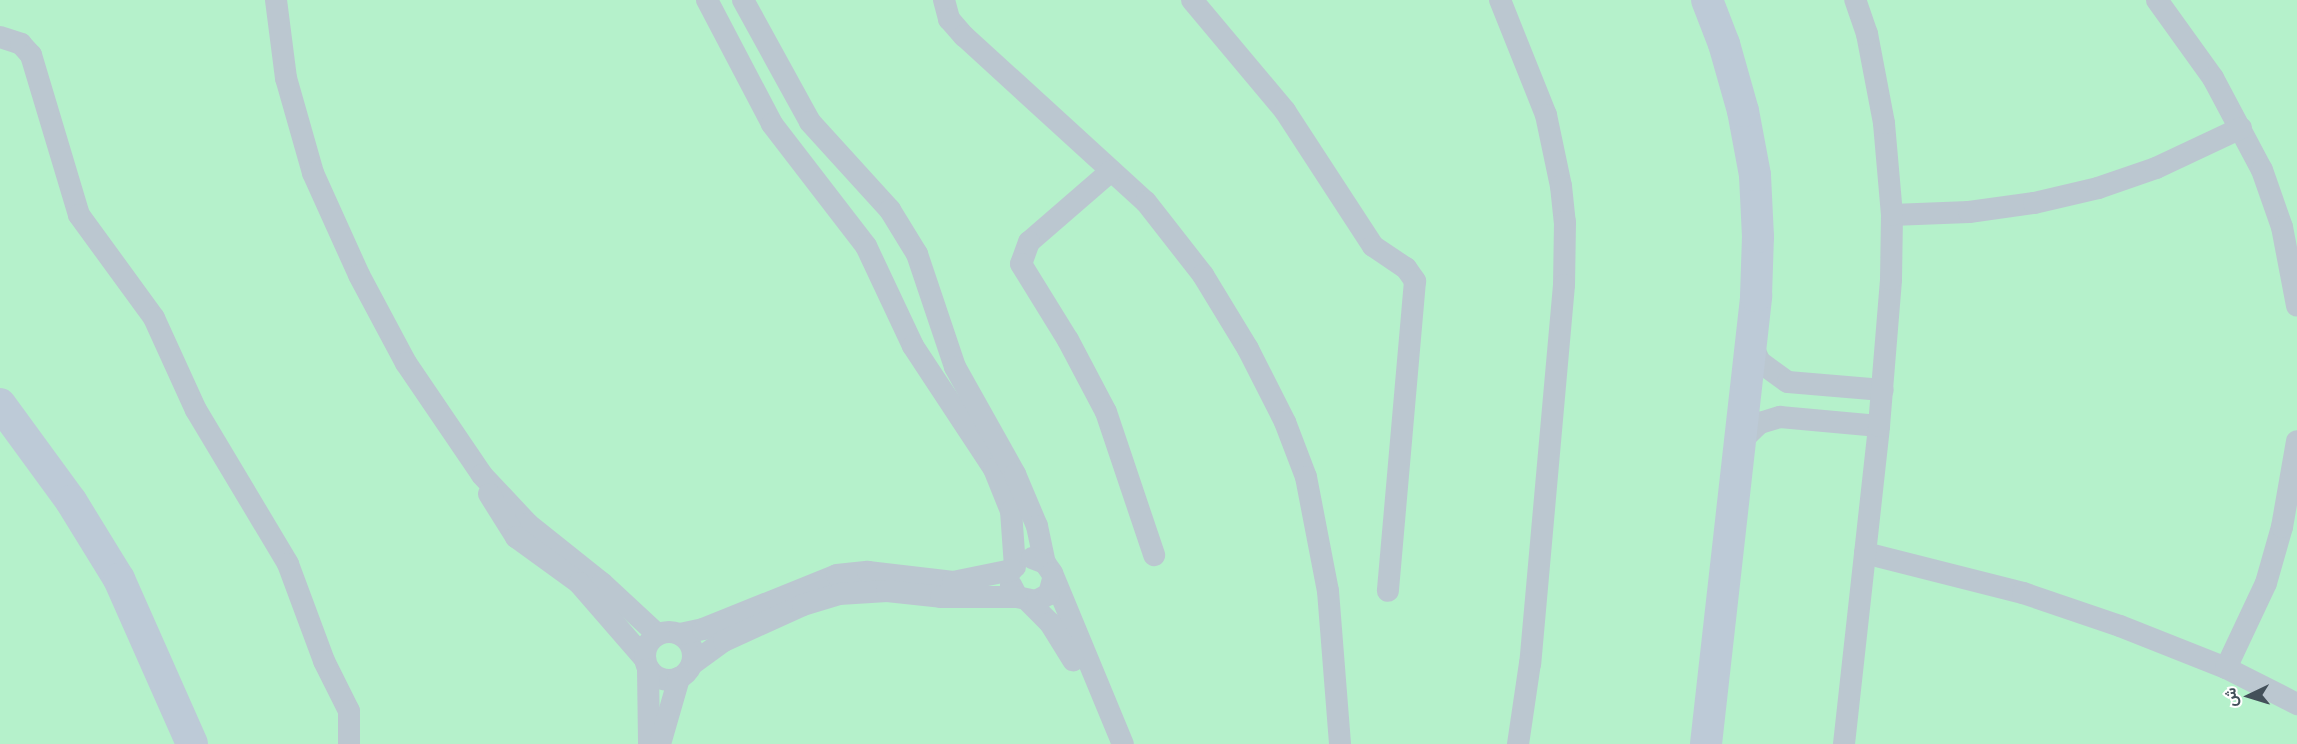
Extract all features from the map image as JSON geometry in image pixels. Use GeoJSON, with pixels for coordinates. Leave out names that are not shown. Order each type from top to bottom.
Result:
{"type":"FeatureCollection","features":[{"type":"Feature","properties":{"kind":"street"},"geometry":{"type":"LineString","coordinates":[[276,0],[296,123],[334,223],[406,363],[482,475],[545,550],[579,583],[647,664],[665,680],[685,671],[715,646],[803,605],[839,594],[887,591],[941,597],[1023,599],[1049,594],[1049,571]]}},
{"type":"Feature","properties":{"kind":"street"},"geometry":{"type":"LineString","coordinates":[[707,0],[772,124],[866,246],[913,346],[994,469],[1011,511],[1014,568],[1010,584],[1067,648],[1110,744]]}},
{"type":"Feature","properties":{"kind":"street"},"geometry":{"type":"LineString","coordinates":[[743,0],[810,122],[890,210],[917,254],[955,367],[1015,474],[1037,526],[1049,571],[1123,744]]}},
{"type":"Feature","properties":{"kind":"street"},"geometry":{"type":"LineString","coordinates":[[944,0],[950,19],[964,36],[1146,202],[1203,275],[1248,349],[1285,422],[1306,477],[1326,579],[1340,744]]}},
{"type":"Feature","properties":{"kind":"street"},"geometry":{"type":"LineString","coordinates":[[1192,0],[1285,111],[1373,246],[1406,268],[1414,281],[1388,591]]}},
{"type":"Feature","properties":{"kind":"street"},"geometry":{"type":"LineString","coordinates":[[1500,0],[1546,116],[1562,186],[1565,232],[1555,392],[1530,663],[1518,744]]}},
{"type":"Feature","properties":{"kind":"street"},"geometry":{"type":"LineString","coordinates":[[1687,0],[1722,103],[1734,168],[1738,237],[1734,307],[1688,744]]}},
{"type":"Feature","properties":{"kind":"street"},"geometry":{"type":"LineString","coordinates":[[1706,744],[1758,257],[1755,175],[1735,77],[1707,0]]}},
{"type":"Feature","properties":{"kind":"street"},"geometry":{"type":"LineString","coordinates":[[1844,744],[1880,426],[1892,215],[1878,84],[1855,0]]}},
{"type":"Feature","properties":{"kind":"street"},"geometry":{"type":"LineString","coordinates":[[2157,0],[2213,78],[2262,170],[2282,227],[2297,306]]}},
{"type":"Feature","properties":{"kind":"street"},"geometry":{"type":"LineString","coordinates":[[0,37],[21,44],[31,55],[79,215],[154,318],[196,410],[288,564],[324,660],[349,711],[349,744]]}},
{"type":"Feature","properties":{"kind":"street"},"geometry":{"type":"LineString","coordinates":[[1892,215],[1969,212],[2034,203],[2098,188],[2156,168],[2241,128]]}},
{"type":"Feature","properties":{"kind":"street"},"geometry":{"type":"LineString","coordinates":[[1111,171],[1029,242],[1021,264],[1068,340],[1106,411],[1154,555]]}},
{"type":"Feature","properties":{"kind":"street"},"geometry":{"type":"LineString","coordinates":[[1750,340],[1760,362],[1788,382],[1883,390]]}},
{"type":"Feature","properties":{"kind":"street"},"geometry":{"type":"LineString","coordinates":[[0,404],[71,501],[119,579],[192,744]]}},
{"type":"Feature","properties":{"kind":"street"},"geometry":{"type":"LineString","coordinates":[[1739,443],[1760,423],[1780,417],[1880,426]]}},
{"type":"Feature","properties":{"kind":"street"},"geometry":{"type":"LineString","coordinates":[[0,436],[74,543],[110,604],[154,705],[167,744]]}},
{"type":"Feature","properties":{"kind":"street"},"geometry":{"type":"LineString","coordinates":[[2226,669],[2266,583],[2282,527],[2297,441]]}},
{"type":"Feature","properties":{"kind":"street"},"geometry":{"type":"LineString","coordinates":[[545,550],[602,583],[657,634],[680,634],[703,629],[837,575],[882,573],[953,582],[986,579],[1014,568],[1026,559],[1049,571]]}},
{"type":"Feature","properties":{"kind":"street"},"geometry":{"type":"LineString","coordinates":[[1865,553],[2023,593],[2226,669],[2297,704]]}},
{"type":"Feature","properties":{"kind":"street"},"geometry":{"type":"LineString","coordinates":[[649,744],[647,645],[657,634]]}},
{"type":"Feature","properties":{"kind":"street"},"geometry":{"type":"LineString","coordinates":[[660,744],[693,650],[680,634]]}},
{"type":"Feature","properties":{"kind":"green space"},"geometry":{"type":"Polygon","coordinates":[[[0,0],[2297,0],[2297,744],[0,744],[0,0]]]}}]}
